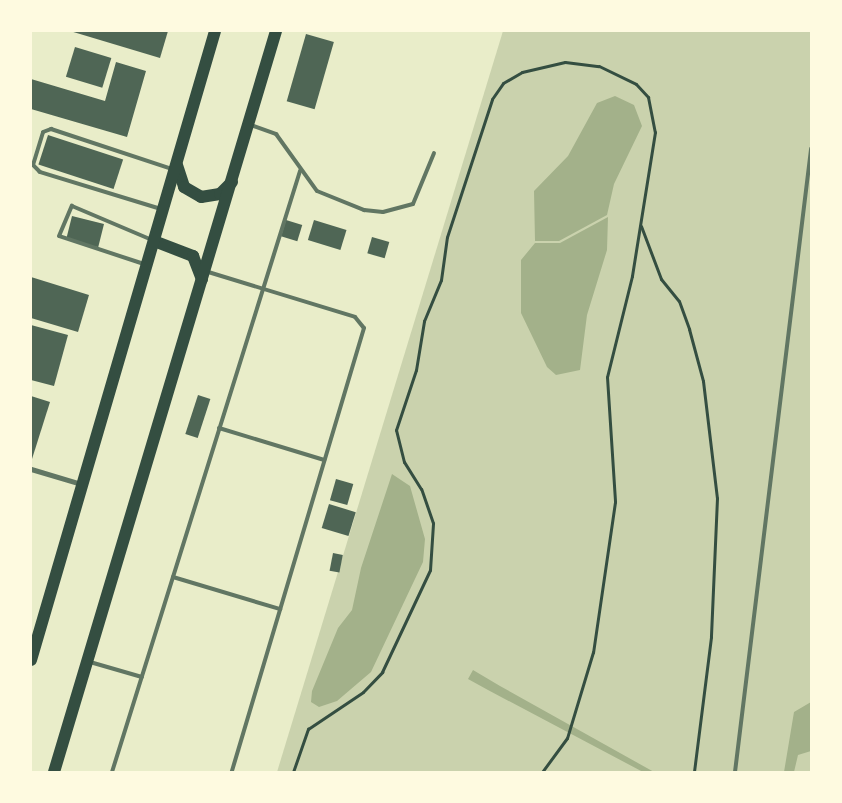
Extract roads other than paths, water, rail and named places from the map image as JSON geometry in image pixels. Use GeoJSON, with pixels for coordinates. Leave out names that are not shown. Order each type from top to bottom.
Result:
{"type":"FeatureCollection","features":[{"type":"Feature","properties":{"kind":"main road"},"geometry":{"type":"LineString","coordinates":[[31,660],[216,31]]}},
{"type":"Feature","properties":{"kind":"main road"},"geometry":{"type":"LineString","coordinates":[[54,772],[233,181],[276,31]]}},
{"type":"Feature","properties":{"kind":"main road"},"geometry":{"type":"LineString","coordinates":[[176,165],[179,179],[201,197],[220,194],[233,181]]}},
{"type":"Feature","properties":{"kind":"main road"},"geometry":{"type":"LineString","coordinates":[[154,241],[192,256],[201,269],[202,284]]}},
{"type":"Feature","properties":{"kind":"street"},"geometry":{"type":"LineString","coordinates":[[31,469],[83,484]]}},
{"type":"Feature","properties":{"kind":"lane"},"geometry":{"type":"LineString","coordinates":[[249,125],[276,134],[300,171],[317,191],[338,202],[364,210],[401,210],[420,197],[434,153]]}},
{"type":"Feature","properties":{"kind":"lane"},"geometry":{"type":"LineString","coordinates":[[163,210],[40,172],[33,165],[43,132],[51,129],[176,165]]}},
{"type":"Feature","properties":{"kind":"lane"},"geometry":{"type":"LineString","coordinates":[[735,772],[811,149]]}},
{"type":"Feature","properties":{"kind":"lane"},"geometry":{"type":"LineString","coordinates":[[112,772],[300,171]]}},
{"type":"Feature","properties":{"kind":"lane"},"geometry":{"type":"LineString","coordinates":[[147,265],[59,236],[72,206],[154,241]]}},
{"type":"Feature","properties":{"kind":"lane"},"geometry":{"type":"LineString","coordinates":[[206,271],[356,317],[362,323],[364,332],[324,460],[232,772]]}},
{"type":"Feature","properties":{"kind":"lane"},"geometry":{"type":"LineString","coordinates":[[220,428],[324,460]]}},
{"type":"Feature","properties":{"kind":"lane"},"geometry":{"type":"LineString","coordinates":[[173,577],[280,609]]}},
{"type":"Feature","properties":{"kind":"lane"},"geometry":{"type":"LineString","coordinates":[[88,661],[142,677]]}}]}
